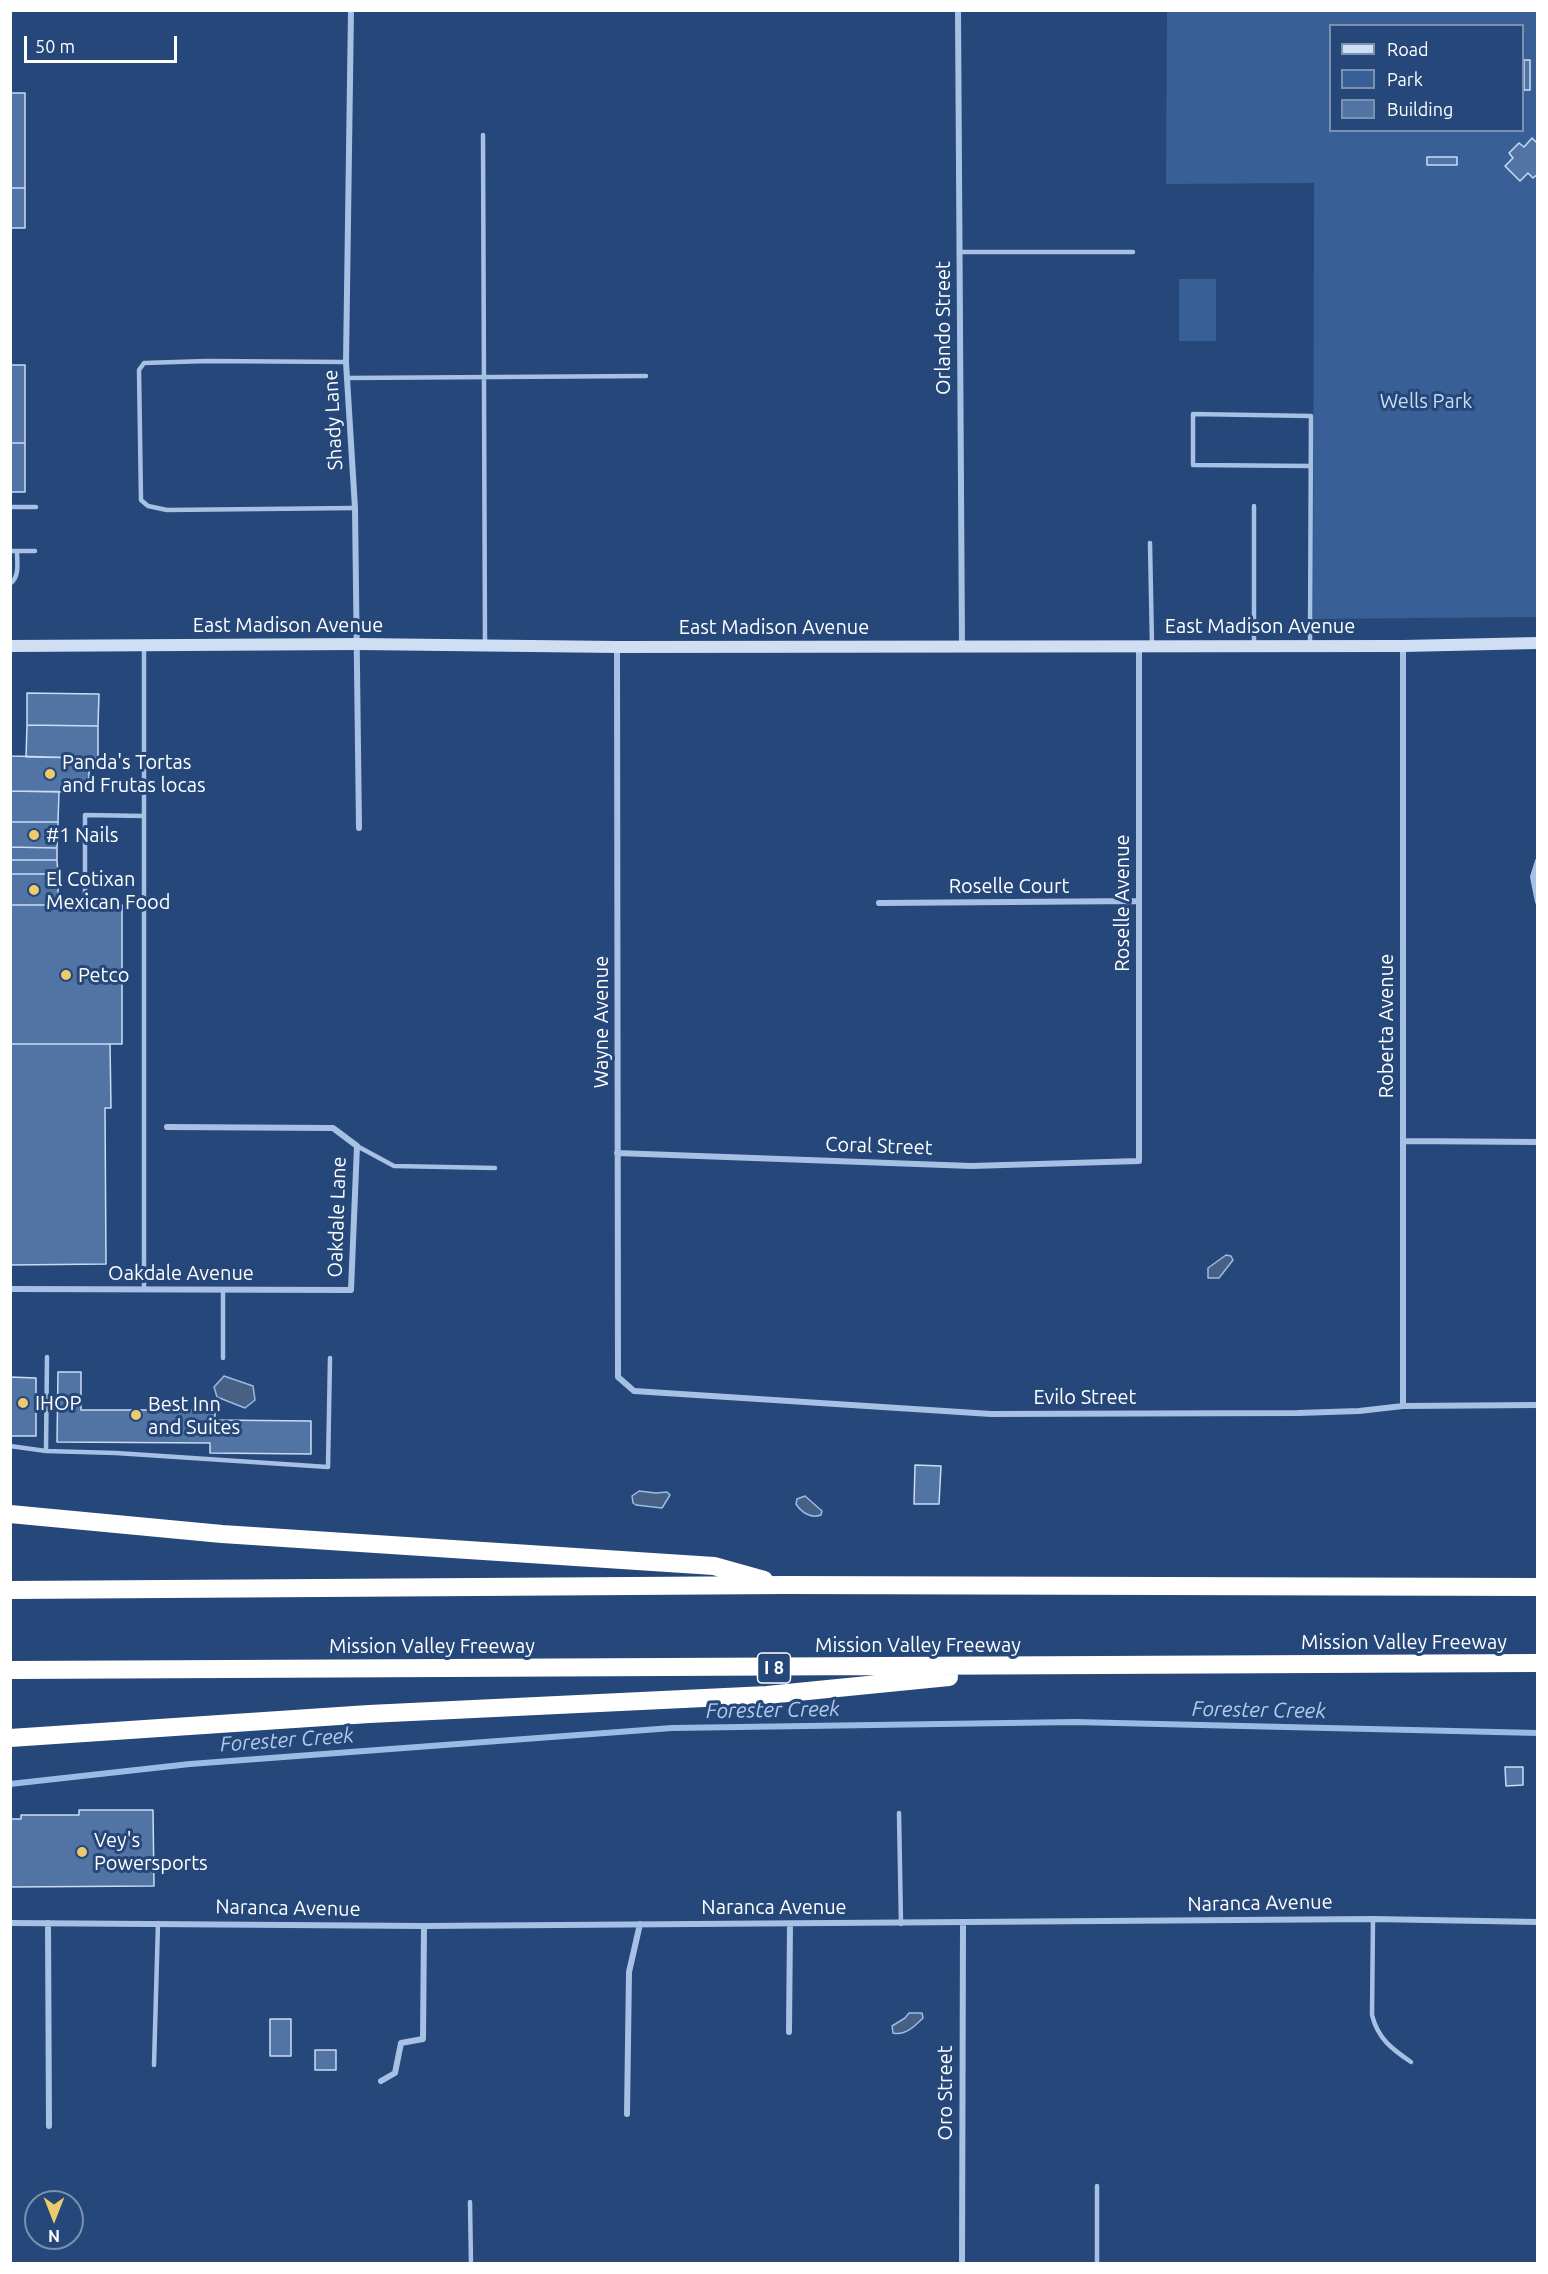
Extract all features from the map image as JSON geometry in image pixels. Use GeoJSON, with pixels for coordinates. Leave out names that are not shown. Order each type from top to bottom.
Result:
{"type":"FeatureCollection","features":[{"type":"Feature","properties":{"kind":"highway"},"geometry":{"type":"LineString","coordinates":[[10,1514],[222,1534],[714,1566],[786,1586]]}},
{"type":"Feature","properties":{"kind":"highway"},"geometry":{"type":"LineString","coordinates":[[10,1590],[786,1586],[1538,1587]]}},
{"type":"Feature","properties":{"kind":"highway","name":"Mission Valley Freeway"},"geometry":{"type":"LineString","coordinates":[[10,1670],[1058,1667],[1538,1663]]}},
{"type":"Feature","properties":{"kind":"highway"},"geometry":{"type":"LineString","coordinates":[[10,1738],[369,1714],[767,1695],[1058,1667]]}},
{"type":"Feature","properties":{"kind":"street","name":"Shady Lane"},"geometry":{"type":"LineString","coordinates":[[351,10],[346,362],[355,508],[359,828]]}},
{"type":"Feature","properties":{"kind":"street","name":"Orlando Street"},"geometry":{"type":"LineString","coordinates":[[958,10],[962,646]]}},
{"type":"Feature","properties":{"kind":"street","name":"East Madison Avenue"},"geometry":{"type":"LineString","coordinates":[[10,646],[358,644],[617,647],[1402,646],[1538,643]]}},
{"type":"Feature","properties":{"kind":"street","name":"Roselle Avenue"},"geometry":{"type":"LineString","coordinates":[[1139,646],[1139,1161]]}},
{"type":"Feature","properties":{"kind":"street","name":"Roberta Avenue"},"geometry":{"type":"LineString","coordinates":[[1402,646],[1403,1406]]}},
{"type":"Feature","properties":{"kind":"street","name":"Wayne Avenue"},"geometry":{"type":"LineString","coordinates":[[617,647],[618,1377],[633,1391]]}},
{"type":"Feature","properties":{"kind":"street"},"geometry":{"type":"LineString","coordinates":[[1538,861],[1533,877],[1538,902]]}},
{"type":"Feature","properties":{"kind":"street","name":"Roselle Court"},"geometry":{"type":"LineString","coordinates":[[879,903],[1139,901]]}},
{"type":"Feature","properties":{"kind":"street"},"geometry":{"type":"LineString","coordinates":[[167,1127],[333,1128],[357,1146]]}},
{"type":"Feature","properties":{"kind":"street"},"geometry":{"type":"LineString","coordinates":[[1402,1141],[1538,1142]]}},
{"type":"Feature","properties":{"kind":"street","name":"Oakdale Lane"},"geometry":{"type":"LineString","coordinates":[[351,1290],[357,1146]]}},
{"type":"Feature","properties":{"kind":"street","name":"Coral Street"},"geometry":{"type":"LineString","coordinates":[[617,1153],[970,1166],[1139,1161]]}},
{"type":"Feature","properties":{"kind":"street","name":"Oakdale Avenue"},"geometry":{"type":"LineString","coordinates":[[10,1289],[351,1290]]}},
{"type":"Feature","properties":{"kind":"street","name":"Evilo Street"},"geometry":{"type":"LineString","coordinates":[[633,1391],[991,1413],[1298,1413],[1359,1412],[1403,1406],[1538,1405]]}},
{"type":"Feature","properties":{"kind":"street","name":"Naranca Avenue"},"geometry":{"type":"LineString","coordinates":[[10,1923],[424,1926],[901,1924],[1373,1918],[1538,1922]]}},
{"type":"Feature","properties":{"kind":"street"},"geometry":{"type":"LineString","coordinates":[[48,1923],[49,2126]]}},
{"type":"Feature","properties":{"kind":"street","name":"Oro Street"},"geometry":{"type":"LineString","coordinates":[[962,2264],[963,1923]]}},
{"type":"Feature","properties":{"kind":"street"},"geometry":{"type":"LineString","coordinates":[[627,2114],[629,1972],[640,1924]]}},
{"type":"Feature","properties":{"kind":"street"},"geometry":{"type":"LineString","coordinates":[[789,2032],[790,1924]]}},
{"type":"Feature","properties":{"kind":"street"},"geometry":{"type":"LineString","coordinates":[[381,2081],[394,2073],[401,2043],[423,2039],[424,1926]]}},
{"type":"Feature","properties":{"kind":"lane"},"geometry":{"type":"LineString","coordinates":[[483,135],[485,646]]}},
{"type":"Feature","properties":{"kind":"lane"},"geometry":{"type":"LineString","coordinates":[[959,252],[1133,252]]}},
{"type":"Feature","properties":{"kind":"lane"},"geometry":{"type":"LineString","coordinates":[[346,362],[144,363],[139,370],[141,500],[148,506],[167,510],[355,508]]}},
{"type":"Feature","properties":{"kind":"lane"},"geometry":{"type":"LineString","coordinates":[[347,378],[645,376]]}},
{"type":"Feature","properties":{"kind":"lane"},"geometry":{"type":"LineString","coordinates":[[1310,646],[1311,466],[1311,416],[1193,414],[1193,465],[1311,466]]}},
{"type":"Feature","properties":{"kind":"lane"},"geometry":{"type":"LineString","coordinates":[[1254,506],[1254,646]]}},
{"type":"Feature","properties":{"kind":"lane"},"geometry":{"type":"LineString","coordinates":[[10,507],[36,507]]}},
{"type":"Feature","properties":{"kind":"lane"},"geometry":{"type":"LineString","coordinates":[[1150,543],[1152,646]]}},
{"type":"Feature","properties":{"kind":"lane"},"geometry":{"type":"LineString","coordinates":[[10,551],[35,551]]}},
{"type":"Feature","properties":{"kind":"lane"},"geometry":{"type":"LineString","coordinates":[[10,584],[17,575],[17,551]]}},
{"type":"Feature","properties":{"kind":"lane"},"geometry":{"type":"LineString","coordinates":[[144,646],[144,1289]]}},
{"type":"Feature","properties":{"kind":"lane"},"geometry":{"type":"LineString","coordinates":[[86,894],[86,815],[144,816]]}},
{"type":"Feature","properties":{"kind":"lane"},"geometry":{"type":"LineString","coordinates":[[357,1146],[394,1166],[495,1168]]}},
{"type":"Feature","properties":{"kind":"lane"},"geometry":{"type":"LineString","coordinates":[[223,1290],[223,1358]]}},
{"type":"Feature","properties":{"kind":"lane"},"geometry":{"type":"LineString","coordinates":[[46,1451],[47,1357]]}},
{"type":"Feature","properties":{"kind":"lane"},"geometry":{"type":"LineString","coordinates":[[10,1446],[46,1451],[116,1453],[328,1467],[330,1358]]}},
{"type":"Feature","properties":{"kind":"lane"},"geometry":{"type":"LineString","coordinates":[[898,1813],[901,1924]]}},
{"type":"Feature","properties":{"kind":"lane"},"geometry":{"type":"LineString","coordinates":[[1373,1918],[1372,2015],[1388,2046],[1411,2062]]}},
{"type":"Feature","properties":{"kind":"lane"},"geometry":{"type":"LineString","coordinates":[[154,2065],[158,1923]]}},
{"type":"Feature","properties":{"kind":"lane"},"geometry":{"type":"LineString","coordinates":[[1097,2186],[1097,2264]]}},
{"type":"Feature","properties":{"kind":"lane"},"geometry":{"type":"LineString","coordinates":[[470,2202],[471,2264]]}},
{"type":"Feature","properties":{"kind":"green space","name":"Wells Park"},"geometry":{"type":"Polygon","coordinates":[[[1167,11],[1537,11],[1537,617],[1313,619],[1314,183],[1166,184],[1167,11]]]}},
{"type":"Feature","properties":{"kind":"green space"},"geometry":{"type":"Polygon","coordinates":[[[1179,279],[1216,279],[1216,341],[1179,341],[1179,279]]]}},
{"type":"Feature","properties":{"kind":"shaded area"},"geometry":{"type":"Polygon","coordinates":[[[1226,1255],[1231,1256],[1233,1260],[1219,1278],[1208,1278],[1208,1268],[1226,1255]]]}},
{"type":"Feature","properties":{"kind":"shaded area"},"geometry":{"type":"Polygon","coordinates":[[[224,1376],[253,1386],[255,1400],[245,1408],[217,1397],[214,1387],[224,1376]]]}},
{"type":"Feature","properties":{"kind":"shaded area"},"geometry":{"type":"Polygon","coordinates":[[[639,1491],[667,1492],[670,1495],[662,1508],[636,1505],[633,1503],[632,1496],[639,1491]]]}},
{"type":"Feature","properties":{"kind":"shaded area"},"geometry":{"type":"Polygon","coordinates":[[[805,1496],[822,1511],[821,1515],[810,1515],[798,1507],[797,1499],[805,1496]]]}},
{"type":"Feature","properties":{"kind":"shaded area"},"geometry":{"type":"Polygon","coordinates":[[[909,2013],[922,2013],[923,2018],[906,2032],[893,2033],[892,2026],[909,2013]]]}},
{"type":"Feature","properties":{"kind":"building"},"geometry":{"type":"Polygon","coordinates":[[[1524,60],[1530,60],[1530,90],[1524,90],[1524,60]]]}},
{"type":"Feature","properties":{"kind":"building"},"geometry":{"type":"Polygon","coordinates":[[[10,93],[25,93],[25,188],[10,188],[10,93]]]}},
{"type":"Feature","properties":{"kind":"building"},"geometry":{"type":"Polygon","coordinates":[[[1532,138],[1538,144],[1538,174],[1533,178],[1528,173],[1520,181],[1505,166],[1513,158],[1509,153],[1519,143],[1524,147],[1532,138]]]}},
{"type":"Feature","properties":{"kind":"building"},"geometry":{"type":"Polygon","coordinates":[[[1427,157],[1457,157],[1457,165],[1427,165],[1427,157]]]}},
{"type":"Feature","properties":{"kind":"building"},"geometry":{"type":"Polygon","coordinates":[[[10,188],[25,188],[25,228],[10,228],[10,188]]]}},
{"type":"Feature","properties":{"kind":"building"},"geometry":{"type":"Polygon","coordinates":[[[10,365],[25,365],[25,443],[10,443],[10,365]]]}},
{"type":"Feature","properties":{"kind":"building"},"geometry":{"type":"Polygon","coordinates":[[[10,443],[25,443],[25,492],[10,492],[10,443]]]}},
{"type":"Feature","properties":{"kind":"building"},"geometry":{"type":"Polygon","coordinates":[[[27,693],[99,694],[98,726],[27,725],[27,693]]]}},
{"type":"Feature","properties":{"kind":"building"},"geometry":{"type":"Polygon","coordinates":[[[27,725],[98,726],[98,758],[26,757],[27,725]]]}},
{"type":"Feature","properties":{"kind":"building","name":"Panda's Tortas and Frutas locas"},"geometry":{"type":"Polygon","coordinates":[[[10,749],[11,756],[89,758],[89,792],[10,791],[10,749]]]}},
{"type":"Feature","properties":{"kind":"building"},"geometry":{"type":"Polygon","coordinates":[[[10,791],[59,792],[58,822],[10,822],[10,791]]]}},
{"type":"Feature","properties":{"kind":"building","name":"#1 Nails"},"geometry":{"type":"Polygon","coordinates":[[[10,822],[58,822],[57,848],[10,847],[10,822]]]}},
{"type":"Feature","properties":{"kind":"building"},"geometry":{"type":"Polygon","coordinates":[[[10,847],[57,848],[57,860],[10,860],[10,847]]]}},
{"type":"Feature","properties":{"kind":"building"},"geometry":{"type":"Polygon","coordinates":[[[10,860],[57,860],[58,874],[10,874],[10,860]]]}},
{"type":"Feature","properties":{"kind":"building","name":"El Cotixan Mexican Food"},"geometry":{"type":"Polygon","coordinates":[[[10,874],[58,874],[58,905],[10,905],[10,874]]]}},
{"type":"Feature","properties":{"kind":"building","name":"Petco"},"geometry":{"type":"Polygon","coordinates":[[[10,905],[122,905],[122,1044],[10,1044],[10,905]]]}},
{"type":"Feature","properties":{"kind":"building"},"geometry":{"type":"Polygon","coordinates":[[[10,1044],[110,1044],[111,1108],[105,1108],[106,1264],[10,1265],[10,1044]]]}},
{"type":"Feature","properties":{"kind":"building","name":"Best Inn and Suites"},"geometry":{"type":"Polygon","coordinates":[[[58,1372],[81,1372],[81,1410],[215,1410],[215,1420],[311,1421],[311,1454],[210,1453],[210,1443],[57,1442],[58,1372]]]}},
{"type":"Feature","properties":{"kind":"building","name":"IHOP"},"geometry":{"type":"Polygon","coordinates":[[[10,1377],[36,1378],[36,1436],[10,1436],[10,1377]]]}},
{"type":"Feature","properties":{"kind":"building"},"geometry":{"type":"Polygon","coordinates":[[[36,1397],[58,1397],[57,1409],[36,1409],[36,1397]]]}},
{"type":"Feature","properties":{"kind":"building"},"geometry":{"type":"Polygon","coordinates":[[[915,1465],[941,1466],[939,1504],[914,1504],[915,1465]]]}},
{"type":"Feature","properties":{"kind":"building"},"geometry":{"type":"Polygon","coordinates":[[[1505,1767],[1523,1767],[1523,1785],[1506,1786],[1505,1767]]]}},
{"type":"Feature","properties":{"kind":"building","name":"Vey's Powersports"},"geometry":{"type":"Polygon","coordinates":[[[79,1810],[153,1810],[154,1886],[10,1887],[10,1819],[21,1819],[21,1815],[79,1815],[79,1810]]]}},
{"type":"Feature","properties":{"kind":"building"},"geometry":{"type":"Polygon","coordinates":[[[270,2019],[291,2019],[291,2056],[270,2056],[270,2019]]]}},
{"type":"Feature","properties":{"kind":"building"},"geometry":{"type":"Polygon","coordinates":[[[315,2050],[336,2050],[336,2070],[315,2070],[315,2050]]]}},
{"type":"Feature","properties":{"kind":"waterway","name":"Forester Creek"},"geometry":{"type":"LineString","coordinates":[[10,1784],[190,1764],[672,1728],[1075,1722],[1538,1733]]}},
{"type":"Feature","properties":{"kind":"place","name":"Panda's Tortas and Frutas locas"},"geometry":{"type":"Point","coordinates":[50,774]}},
{"type":"Feature","properties":{"kind":"place","name":"#1 Nails"},"geometry":{"type":"Point","coordinates":[34,835]}},
{"type":"Feature","properties":{"kind":"place","name":"El Cotixan Mexican Food"},"geometry":{"type":"Point","coordinates":[34,890]}},
{"type":"Feature","properties":{"kind":"place","name":"Petco"},"geometry":{"type":"Point","coordinates":[66,975]}},
{"type":"Feature","properties":{"kind":"place","name":"IHOP"},"geometry":{"type":"Point","coordinates":[23,1403]}},
{"type":"Feature","properties":{"kind":"place","name":"Best Inn and Suites"},"geometry":{"type":"Point","coordinates":[136,1415]}},
{"type":"Feature","properties":{"kind":"place","name":"Vey's Powersports"},"geometry":{"type":"Point","coordinates":[82,1852]}}]}
